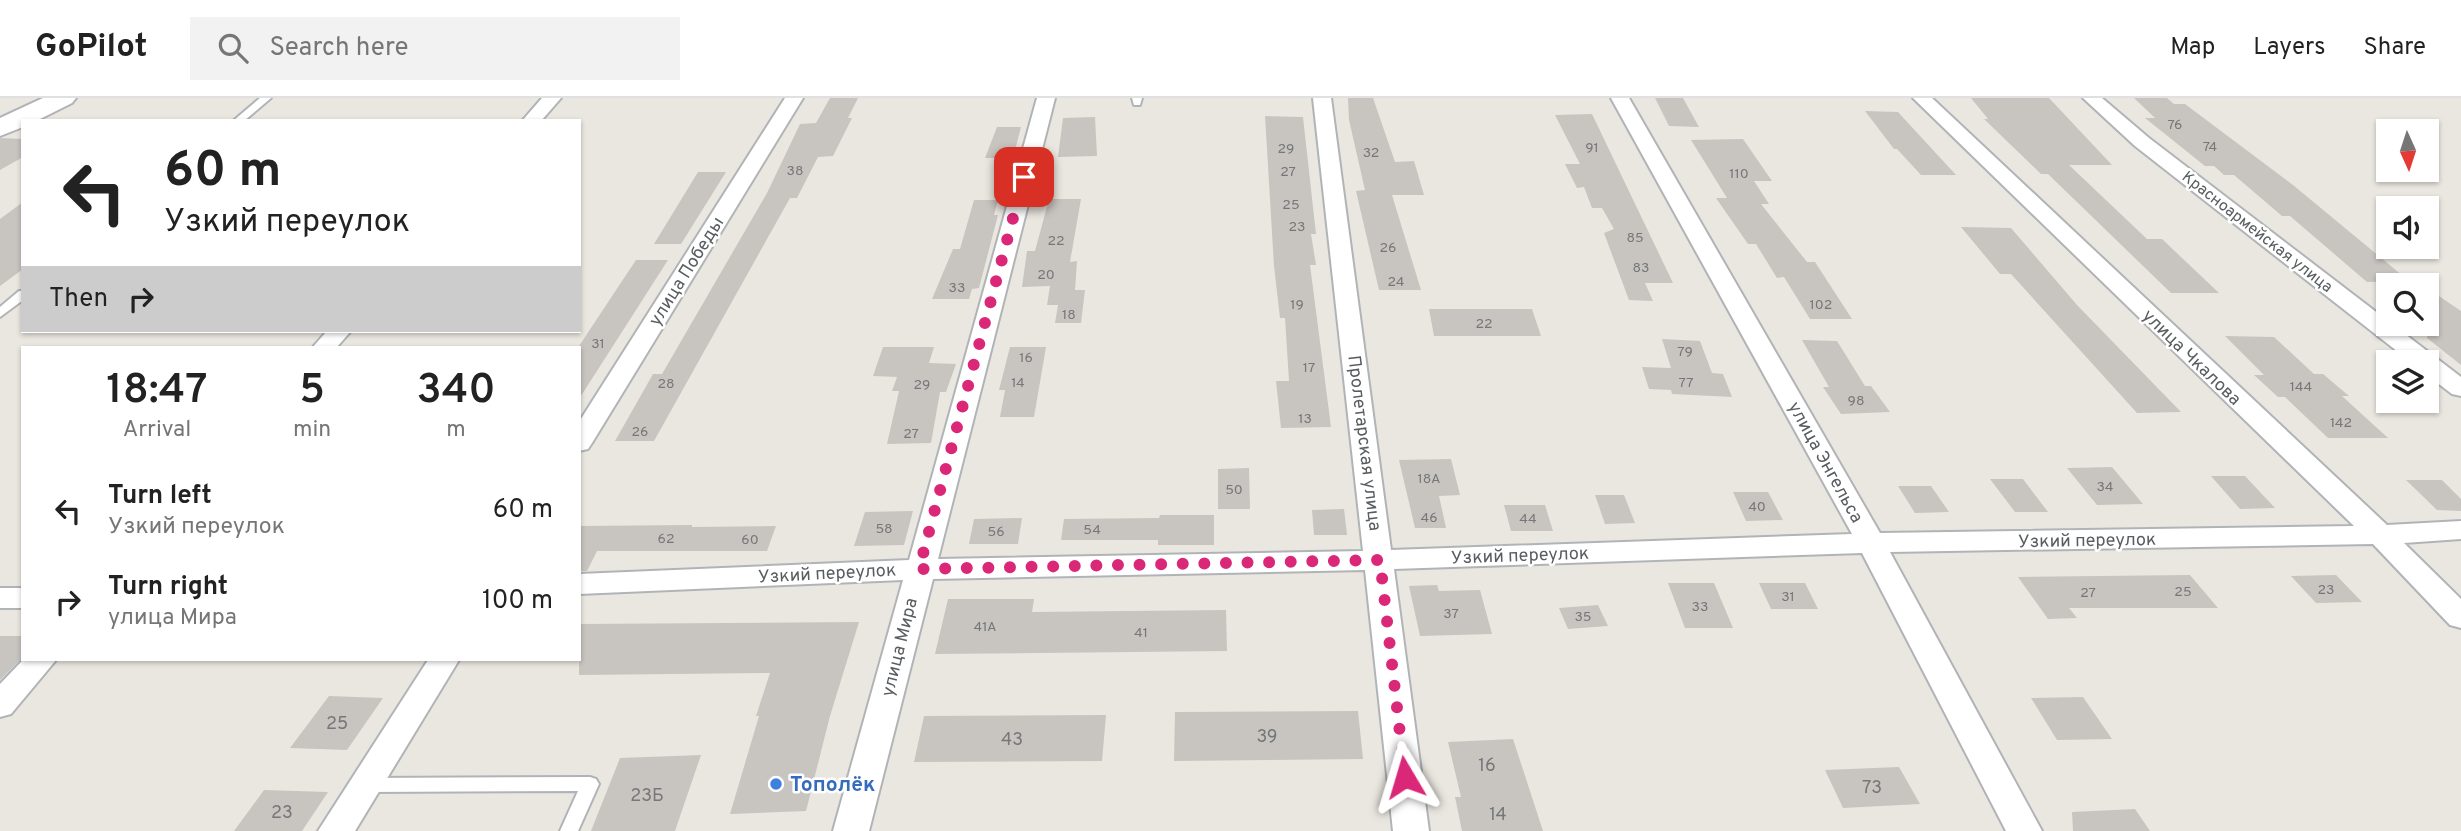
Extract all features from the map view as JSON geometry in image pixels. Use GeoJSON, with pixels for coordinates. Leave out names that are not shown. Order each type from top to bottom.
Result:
{"type":"FeatureCollection","features":[{"type":"Feature","properties":{"kind":"street"},"geometry":{"type":"LineString","coordinates":[[0,128],[63,98]]}},
{"type":"Feature","properties":{"kind":"street"},"geometry":{"type":"LineString","coordinates":[[533,119],[552,98]]}},
{"type":"Feature","properties":{"kind":"street","name":"улица Победы"},"geometry":{"type":"LineString","coordinates":[[581,440],[794,98]]}},
{"type":"Feature","properties":{"kind":"street","name":"улица Мира"},"geometry":{"type":"LineString","coordinates":[[851,831],[1046,98]]}},
{"type":"Feature","properties":{"kind":"street","name":"Пролетарская улица"},"geometry":{"type":"LineString","coordinates":[[1322,98],[1411,831]]}},
{"type":"Feature","properties":{"kind":"street","name":"улица Энгельса"},"geometry":{"type":"LineString","coordinates":[[1620,98],[1871,543],[2024,831]]}},
{"type":"Feature","properties":{"kind":"street","name":"улица Чкалова"},"geometry":{"type":"LineString","coordinates":[[1922,98],[2380,535],[2461,617]]}},
{"type":"Feature","properties":{"kind":"street","name":"Красноармейская улица"},"geometry":{"type":"LineString","coordinates":[[2092,98],[2142,142],[2410,350]]}},
{"type":"Feature","properties":{"kind":"street"},"geometry":{"type":"LineString","coordinates":[[326,346],[338,333]]}},
{"type":"Feature","properties":{"kind":"street","name":"Красноармейская улица"},"geometry":{"type":"LineString","coordinates":[[2439,372],[2461,389]]}},
{"type":"Feature","properties":{"kind":"street","name":"Узкий переулок"},"geometry":{"type":"LineString","coordinates":[[581,584],[919,569],[1380,560],[1871,543],[2380,535],[2461,530]]}},
{"type":"Feature","properties":{"kind":"street"},"geometry":{"type":"LineString","coordinates":[[0,598],[21,598]]}},
{"type":"Feature","properties":{"kind":"street"},"geometry":{"type":"LineString","coordinates":[[0,705],[40,661]]}},
{"type":"Feature","properties":{"kind":"street"},"geometry":{"type":"LineString","coordinates":[[336,831],[443,661]]}},
{"type":"Feature","properties":{"kind":"lane"},"geometry":{"type":"LineString","coordinates":[[240,119],[266,98]]}},
{"type":"Feature","properties":{"kind":"lane"},"geometry":{"type":"LineString","coordinates":[[0,313],[21,296]]}},
{"type":"Feature","properties":{"kind":"lane"},"geometry":{"type":"LineString","coordinates":[[365,785],[590,784],[569,831]]}},
{"type":"Feature","properties":{"kind":"building"},"geometry":{"type":"Polygon","coordinates":[[[830,98],[858,98],[848,118],[852,118],[833,156],[818,157],[797,198],[790,198],[654,441],[615,441],[653,374],[662,374],[767,193],[800,124],[816,123],[830,98]]]}},
{"type":"Feature","properties":{"kind":"building"},"geometry":{"type":"Polygon","coordinates":[[[1348,98],[1373,98],[1395,162],[1414,161],[1424,195],[1392,195],[1421,290],[1379,290],[1356,191],[1365,190],[1349,120],[1348,98]]]}},
{"type":"Feature","properties":{"kind":"building"},"geometry":{"type":"Polygon","coordinates":[[[1655,98],[1683,98],[1699,127],[1669,126],[1655,98]]]}},
{"type":"Feature","properties":{"kind":"building"},"geometry":{"type":"Polygon","coordinates":[[[1971,98],[2049,98],[2112,165],[2069,165],[2147,239],[2162,239],[2219,293],[2171,293],[2048,174],[2041,174],[1984,119],[1988,119],[1971,98]]]}},
{"type":"Feature","properties":{"kind":"building"},"geometry":{"type":"Polygon","coordinates":[[[2134,98],[2167,98],[2174,104],[2185,104],[2293,185],[2376,254],[2376,259],[2382,259],[2399,273],[2376,273],[2376,282],[2367,282],[2290,216],[2282,216],[2234,175],[2224,175],[2214,166],[2205,166],[2145,118],[2155,118],[2134,98]]]}},
{"type":"Feature","properties":{"kind":"building"},"geometry":{"type":"Polygon","coordinates":[[[1865,111],[1898,112],[1956,175],[1921,175],[1894,149],[1865,111]]]}},
{"type":"Feature","properties":{"kind":"building"},"geometry":{"type":"Polygon","coordinates":[[[1592,114],[1673,283],[1645,283],[1653,301],[1629,300],[1604,233],[1614,229],[1602,208],[1592,208],[1584,187],[1577,188],[1565,164],[1580,164],[1555,115],[1592,114]]]}},
{"type":"Feature","properties":{"kind":"building"},"geometry":{"type":"Polygon","coordinates":[[[1265,116],[1303,117],[1316,234],[1311,234],[1316,265],[1310,265],[1331,427],[1281,428],[1276,381],[1289,381],[1285,318],[1280,318],[1274,266],[1265,116]]]}},
{"type":"Feature","properties":{"kind":"building"},"geometry":{"type":"Polygon","coordinates":[[[1095,117],[1097,156],[1058,157],[1063,118],[1095,117]]]}},
{"type":"Feature","properties":{"kind":"building"},"geometry":{"type":"Polygon","coordinates":[[[997,127],[1021,127],[1013,158],[985,158],[997,127]]]}},
{"type":"Feature","properties":{"kind":"building"},"geometry":{"type":"Polygon","coordinates":[[[0,138],[21,139],[21,158],[0,170],[0,138]]]}},
{"type":"Feature","properties":{"kind":"building"},"geometry":{"type":"Polygon","coordinates":[[[1743,139],[1772,181],[1754,181],[1769,204],[1761,204],[1807,262],[1815,262],[1852,319],[1810,319],[1784,277],[1777,278],[1756,244],[1748,244],[1716,198],[1727,198],[1691,140],[1743,139]]]}},
{"type":"Feature","properties":{"kind":"building"},"geometry":{"type":"Polygon","coordinates":[[[698,172],[726,172],[681,244],[654,244],[698,172]]]}},
{"type":"Feature","properties":{"kind":"building"},"geometry":{"type":"Polygon","coordinates":[[[1049,199],[1081,199],[1070,262],[1077,261],[1075,290],[1085,290],[1081,323],[1055,323],[1058,305],[1047,305],[1050,286],[1022,287],[1027,251],[1035,251],[1049,199]]]}},
{"type":"Feature","properties":{"kind":"building"},"geometry":{"type":"Polygon","coordinates":[[[974,200],[998,200],[994,215],[998,215],[979,288],[972,289],[969,299],[932,299],[953,249],[960,249],[974,200]]]}},
{"type":"Feature","properties":{"kind":"building"},"geometry":{"type":"Polygon","coordinates":[[[21,203],[21,270],[0,286],[0,219],[21,203]]]}},
{"type":"Feature","properties":{"kind":"building"},"geometry":{"type":"Polygon","coordinates":[[[1961,227],[2011,228],[2077,305],[2181,412],[2137,413],[2011,274],[2000,274],[1961,227]]]}},
{"type":"Feature","properties":{"kind":"building"},"geometry":{"type":"Polygon","coordinates":[[[636,260],[668,260],[581,396],[579,346],[636,260]]]}},
{"type":"Feature","properties":{"kind":"building"},"geometry":{"type":"Polygon","coordinates":[[[2439,296],[2461,311],[2461,365],[2427,338],[2439,336],[2439,296]]]}},
{"type":"Feature","properties":{"kind":"building"},"geometry":{"type":"Polygon","coordinates":[[[1429,309],[1532,309],[1541,336],[1434,336],[1429,309]]]}},
{"type":"Feature","properties":{"kind":"building"},"geometry":{"type":"Polygon","coordinates":[[[2225,336],[2274,337],[2314,374],[2323,374],[2349,396],[2342,396],[2388,438],[2328,438],[2285,397],[2278,397],[2254,375],[2264,375],[2225,336]]]}},
{"type":"Feature","properties":{"kind":"building"},"geometry":{"type":"Polygon","coordinates":[[[1662,339],[1700,341],[1712,373],[1723,374],[1732,397],[1672,394],[1671,390],[1649,389],[1642,367],[1671,368],[1662,339]]]}},
{"type":"Feature","properties":{"kind":"building"},"geometry":{"type":"Polygon","coordinates":[[[1802,340],[1837,341],[1865,386],[1871,386],[1890,412],[1841,414],[1823,387],[1829,387],[1802,340]]]}},
{"type":"Feature","properties":{"kind":"building"},"geometry":{"type":"Polygon","coordinates":[[[883,347],[934,347],[929,363],[956,364],[946,392],[940,392],[931,443],[887,444],[899,391],[892,391],[897,377],[873,376],[883,347]]]}},
{"type":"Feature","properties":{"kind":"building"},"geometry":{"type":"Polygon","coordinates":[[[1010,347],[1046,347],[1034,417],[1000,417],[1005,390],[999,390],[1010,347]]]}},
{"type":"Feature","properties":{"kind":"building"},"geometry":{"type":"Polygon","coordinates":[[[1451,459],[1460,495],[1439,496],[1446,528],[1415,528],[1399,460],[1451,459]]]}},
{"type":"Feature","properties":{"kind":"building"},"geometry":{"type":"Polygon","coordinates":[[[2112,467],[2143,504],[2097,505],[2067,468],[2112,467]]]}},
{"type":"Feature","properties":{"kind":"building"},"geometry":{"type":"Polygon","coordinates":[[[1249,468],[1250,509],[1218,509],[1218,469],[1249,468]]]}},
{"type":"Feature","properties":{"kind":"building"},"geometry":{"type":"Polygon","coordinates":[[[2211,476],[2245,476],[2275,508],[2240,509],[2211,476]]]}},
{"type":"Feature","properties":{"kind":"building"},"geometry":{"type":"Polygon","coordinates":[[[1990,479],[2023,479],[2048,512],[2015,512],[1990,479]]]}},
{"type":"Feature","properties":{"kind":"building"},"geometry":{"type":"Polygon","coordinates":[[[2406,480],[2442,480],[2461,499],[2461,511],[2437,510],[2406,480]]]}},
{"type":"Feature","properties":{"kind":"building"},"geometry":{"type":"Polygon","coordinates":[[[1898,486],[1931,486],[1949,512],[1915,513],[1898,486]]]}},
{"type":"Feature","properties":{"kind":"building"},"geometry":{"type":"Polygon","coordinates":[[[1733,492],[1768,492],[1783,520],[1746,521],[1733,492]]]}},
{"type":"Feature","properties":{"kind":"building"},"geometry":{"type":"Polygon","coordinates":[[[1595,495],[1624,495],[1635,523],[1605,524],[1595,495]]]}},
{"type":"Feature","properties":{"kind":"building"},"geometry":{"type":"Polygon","coordinates":[[[1504,505],[1545,505],[1553,531],[1511,531],[1504,505]]]}},
{"type":"Feature","properties":{"kind":"building"},"geometry":{"type":"Polygon","coordinates":[[[1344,509],[1347,535],[1314,535],[1312,510],[1344,509]]]}},
{"type":"Feature","properties":{"kind":"building"},"geometry":{"type":"Polygon","coordinates":[[[913,511],[904,545],[854,546],[865,512],[913,511]]]}},
{"type":"Feature","properties":{"kind":"building"},"geometry":{"type":"Polygon","coordinates":[[[1160,515],[1214,515],[1214,545],[1158,545],[1158,540],[1061,540],[1064,519],[1159,518],[1160,515]]]}},
{"type":"Feature","properties":{"kind":"building"},"geometry":{"type":"Polygon","coordinates":[[[1022,518],[1018,544],[969,544],[974,519],[1022,518]]]}},
{"type":"Feature","properties":{"kind":"building"},"geometry":{"type":"Polygon","coordinates":[[[581,526],[776,526],[767,551],[597,551],[587,571],[581,571],[581,526]]]}},
{"type":"Feature","properties":{"kind":"building"},"geometry":{"type":"Polygon","coordinates":[[[2190,575],[2218,608],[2069,608],[2077,618],[2048,619],[2018,577],[2190,575]]]}},
{"type":"Feature","properties":{"kind":"building"},"geometry":{"type":"Polygon","coordinates":[[[2336,575],[2362,602],[2316,603],[2291,576],[2336,575]]]}},
{"type":"Feature","properties":{"kind":"building"},"geometry":{"type":"Polygon","coordinates":[[[1668,583],[1714,583],[1733,628],[1685,628],[1668,583]]]}},
{"type":"Feature","properties":{"kind":"building"},"geometry":{"type":"Polygon","coordinates":[[[1759,583],[1805,583],[1818,609],[1771,609],[1759,583]]]}},
{"type":"Feature","properties":{"kind":"building"},"geometry":{"type":"Polygon","coordinates":[[[1437,585],[1439,591],[1480,590],[1492,634],[1420,636],[1409,586],[1437,585]]]}},
{"type":"Feature","properties":{"kind":"building"},"geometry":{"type":"Polygon","coordinates":[[[948,599],[1034,599],[1032,612],[1226,610],[1227,651],[935,654],[948,599]]]}},
{"type":"Feature","properties":{"kind":"building"},"geometry":{"type":"Polygon","coordinates":[[[1598,605],[1608,626],[1568,629],[1559,608],[1598,605]]]}},
{"type":"Feature","properties":{"kind":"building"},"geometry":{"type":"Polygon","coordinates":[[[859,622],[830,716],[806,811],[730,814],[770,673],[579,675],[581,624],[859,622]]]}},
{"type":"Feature","properties":{"kind":"building"},"geometry":{"type":"Polygon","coordinates":[[[0,636],[21,636],[21,659],[0,680],[0,636]]]}},
{"type":"Feature","properties":{"kind":"building"},"geometry":{"type":"Polygon","coordinates":[[[329,696],[383,698],[347,750],[290,748],[329,696]]]}},
{"type":"Feature","properties":{"kind":"building"},"geometry":{"type":"Polygon","coordinates":[[[2083,697],[2112,739],[2057,740],[2031,698],[2083,697]]]}},
{"type":"Feature","properties":{"kind":"building"},"geometry":{"type":"Polygon","coordinates":[[[1358,711],[1363,759],[1174,761],[1175,712],[1358,711]]]}},
{"type":"Feature","properties":{"kind":"building"},"geometry":{"type":"Polygon","coordinates":[[[1106,715],[1102,761],[914,762],[924,716],[1106,715]]]}},
{"type":"Feature","properties":{"kind":"building"},"geometry":{"type":"Polygon","coordinates":[[[1513,739],[1543,831],[1462,831],[1455,797],[1461,797],[1448,742],[1513,739]]]}},
{"type":"Feature","properties":{"kind":"building"},"geometry":{"type":"Polygon","coordinates":[[[701,755],[675,831],[591,831],[620,758],[701,755]]]}},
{"type":"Feature","properties":{"kind":"building"},"geometry":{"type":"Polygon","coordinates":[[[1899,767],[1920,804],[1843,808],[1825,770],[1899,767]]]}},
{"type":"Feature","properties":{"kind":"building"},"geometry":{"type":"Polygon","coordinates":[[[264,790],[328,792],[302,831],[234,831],[264,790]]]}},
{"type":"Feature","properties":{"kind":"building"},"geometry":{"type":"Polygon","coordinates":[[[2135,809],[2150,831],[2073,831],[2072,812],[2135,809]]]}},
{"type":"Feature","properties":{"kind":"place","name":"Тополёк"},"geometry":{"type":"Point","coordinates":[776,784]}},
{"type":"Feature","properties":{"kind":"route"},"geometry":{"type":"LineString","coordinates":[[1024,177],[919,569],[1380,560],[1405,777]]}}]}
